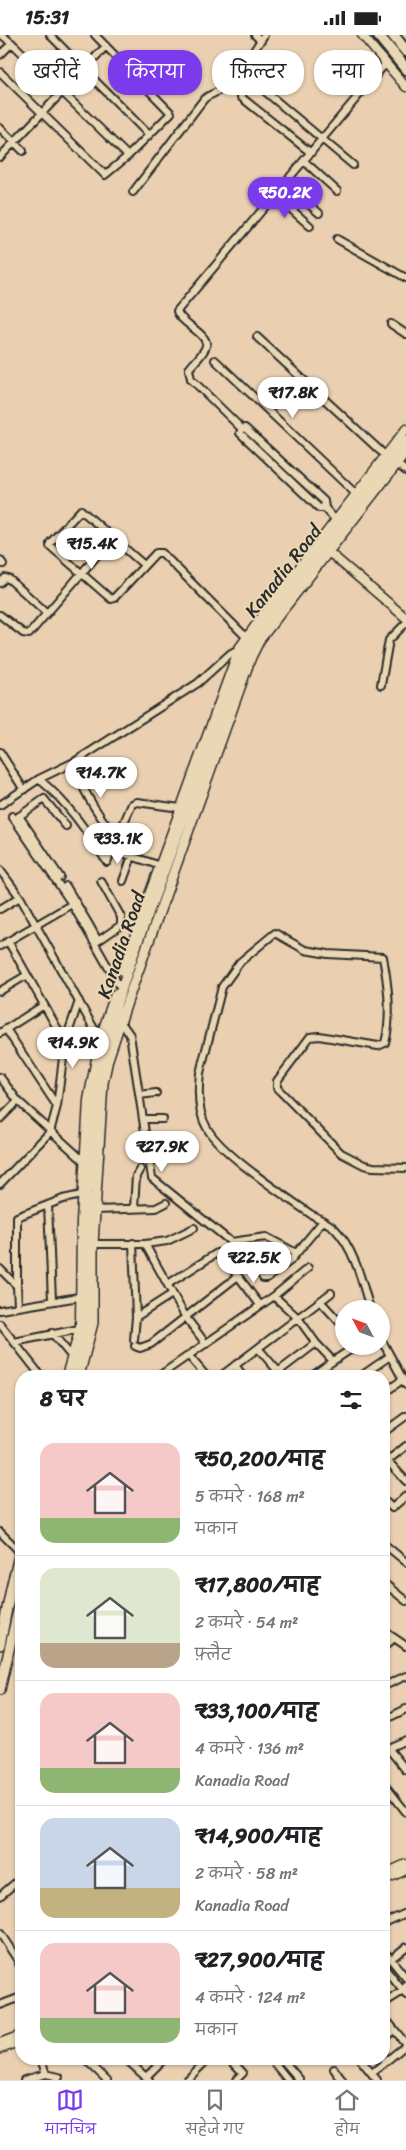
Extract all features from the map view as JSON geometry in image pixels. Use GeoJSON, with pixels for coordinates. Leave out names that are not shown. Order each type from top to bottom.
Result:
{"type":"FeatureCollection","features":[{"type":"Feature","properties":{"kind":"highway"},"geometry":{"type":"LineString","coordinates":[[378,35],[406,69]]}},
{"type":"Feature","properties":{"kind":"highway"},"geometry":{"type":"LineString","coordinates":[[393,35],[406,51]]}},
{"type":"Feature","properties":{"kind":"main road","name":"Kanadia Road"},"geometry":{"type":"LineString","coordinates":[[326,550],[338,522],[406,441]]}},
{"type":"Feature","properties":{"kind":"main road","name":"Kanadia Road"},"geometry":{"type":"LineString","coordinates":[[81,1370],[93,1323],[90,1244],[83,1221],[93,1082],[102,1042],[150,900],[249,637],[326,550],[391,460],[406,452]]}},
{"type":"Feature","properties":{"kind":"main road","name":"Kanadia Road"},"geometry":{"type":"LineString","coordinates":[[73,1370],[83,1328],[83,1296],[95,1210],[103,1083],[120,1021],[251,657],[282,599]]}},
{"type":"Feature","properties":{"kind":"main road"},"geometry":{"type":"LineString","coordinates":[[0,1642],[15,1573]]}},
{"type":"Feature","properties":{"kind":"main road"},"geometry":{"type":"LineString","coordinates":[[0,1690],[15,1638]]}},
{"type":"Feature","properties":{"kind":"street"},"geometry":{"type":"LineString","coordinates":[[2,35],[19,50]]}},
{"type":"Feature","properties":{"kind":"street"},"geometry":{"type":"LineString","coordinates":[[50,35],[65,50]]}},
{"type":"Feature","properties":{"kind":"street"},"geometry":{"type":"LineString","coordinates":[[0,72],[102,174],[106,174],[128,156],[171,113],[95,35]]}},
{"type":"Feature","properties":{"kind":"street"},"geometry":{"type":"LineString","coordinates":[[133,193],[204,99],[224,87],[245,64],[263,38],[255,35]]}},
{"type":"Feature","properties":{"kind":"street"},"geometry":{"type":"LineString","coordinates":[[362,35],[406,87]]}},
{"type":"Feature","properties":{"kind":"street"},"geometry":{"type":"LineString","coordinates":[[0,55],[12,43]]}},
{"type":"Feature","properties":{"kind":"street"},"geometry":{"type":"LineString","coordinates":[[98,54],[106,46]]}},
{"type":"Feature","properties":{"kind":"street"},"geometry":{"type":"LineString","coordinates":[[338,522],[325,509],[319,508],[247,440],[240,433],[242,429],[190,379],[190,369],[205,348],[206,342],[203,337],[180,317],[177,311],[386,63]]}},
{"type":"Feature","properties":{"kind":"street"},"geometry":{"type":"LineString","coordinates":[[311,153],[241,97],[243,86],[249,81],[255,83],[353,165]]}},
{"type":"Feature","properties":{"kind":"street"},"geometry":{"type":"LineString","coordinates":[[98,83],[148,134]]}},
{"type":"Feature","properties":{"kind":"street"},"geometry":{"type":"LineString","coordinates":[[0,157],[57,95]]}},
{"type":"Feature","properties":{"kind":"street"},"geometry":{"type":"LineString","coordinates":[[65,95],[128,156]]}},
{"type":"Feature","properties":{"kind":"street"},"geometry":{"type":"LineString","coordinates":[[0,128],[23,151]]}},
{"type":"Feature","properties":{"kind":"street"},"geometry":{"type":"LineString","coordinates":[[304,161],[337,191]]}},
{"type":"Feature","properties":{"kind":"street"},"geometry":{"type":"LineString","coordinates":[[284,184],[319,213]]}},
{"type":"Feature","properties":{"kind":"street"},"geometry":{"type":"LineString","coordinates":[[275,195],[310,226]]}},
{"type":"Feature","properties":{"kind":"street"},"geometry":{"type":"LineString","coordinates":[[337,239],[406,278]]}},
{"type":"Feature","properties":{"kind":"street"},"geometry":{"type":"LineString","coordinates":[[391,324],[406,334]]}},
{"type":"Feature","properties":{"kind":"street"},"geometry":{"type":"LineString","coordinates":[[257,337],[391,460],[406,471]]}},
{"type":"Feature","properties":{"kind":"street"},"geometry":{"type":"LineString","coordinates":[[215,360],[356,494]]}},
{"type":"Feature","properties":{"kind":"street"},"geometry":{"type":"LineString","coordinates":[[282,599],[356,494],[391,460],[406,429]]}},
{"type":"Feature","properties":{"kind":"street"},"geometry":{"type":"LineString","coordinates":[[0,805],[39,779],[74,763],[198,683],[249,637],[162,553],[156,553],[111,599],[80,574],[50,546],[50,543],[81,510],[144,565]]}},
{"type":"Feature","properties":{"kind":"street"},"geometry":{"type":"LineString","coordinates":[[0,615],[26,635],[112,538]]}},
{"type":"Feature","properties":{"kind":"street"},"geometry":{"type":"LineString","coordinates":[[326,550],[406,618]]}},
{"type":"Feature","properties":{"kind":"street"},"geometry":{"type":"LineString","coordinates":[[0,583],[5,578],[9,579],[47,613]]}},
{"type":"Feature","properties":{"kind":"street"},"geometry":{"type":"LineString","coordinates":[[381,685],[389,640],[406,623]]}},
{"type":"Feature","properties":{"kind":"street"},"geometry":{"type":"LineString","coordinates":[[113,850],[163,866],[180,807],[239,648]]}},
{"type":"Feature","properties":{"kind":"street"},"geometry":{"type":"LineString","coordinates":[[0,752],[24,790]]}},
{"type":"Feature","properties":{"kind":"street"},"geometry":{"type":"LineString","coordinates":[[74,763],[86,797],[117,840]]}},
{"type":"Feature","properties":{"kind":"street"},"geometry":{"type":"LineString","coordinates":[[39,779],[60,797],[81,823],[107,862],[132,804],[137,801],[180,807]]}},
{"type":"Feature","properties":{"kind":"street"},"geometry":{"type":"LineString","coordinates":[[60,877],[15,817],[44,799],[66,826]]}},
{"type":"Feature","properties":{"kind":"street"},"geometry":{"type":"LineString","coordinates":[[38,848],[86,925],[121,987]]}},
{"type":"Feature","properties":{"kind":"street"},"geometry":{"type":"LineString","coordinates":[[123,881],[132,856]]}},
{"type":"Feature","properties":{"kind":"street"},"geometry":{"type":"LineString","coordinates":[[0,871],[20,897],[102,1042]]}},
{"type":"Feature","properties":{"kind":"street"},"geometry":{"type":"LineString","coordinates":[[86,925],[98,941],[121,925],[121,917],[101,881]]}},
{"type":"Feature","properties":{"kind":"street"},"geometry":{"type":"LineString","coordinates":[[66,886],[71,900]]}},
{"type":"Feature","properties":{"kind":"street"},"geometry":{"type":"LineString","coordinates":[[0,909],[20,897]]}},
{"type":"Feature","properties":{"kind":"street"},"geometry":{"type":"LineString","coordinates":[[0,946],[71,900]]}},
{"type":"Feature","properties":{"kind":"street"},"geometry":{"type":"LineString","coordinates":[[367,1300],[359,1273],[346,1243],[334,1228],[239,1161],[220,1145],[210,1133],[202,1117],[198,1086],[200,1073],[222,987],[240,962],[275,933],[305,950],[328,954],[383,957],[387,983],[389,1030],[385,1043],[378,1046],[319,1036],[310,1037],[277,1081],[277,1088],[341,1153],[373,1167],[406,1168]]}},
{"type":"Feature","properties":{"kind":"street"},"geometry":{"type":"LineString","coordinates":[[8,941],[65,1042]]}},
{"type":"Feature","properties":{"kind":"street"},"geometry":{"type":"LineString","coordinates":[[0,991],[27,975]]}},
{"type":"Feature","properties":{"kind":"street"},"geometry":{"type":"LineString","coordinates":[[0,1184],[50,1132],[57,1106],[65,1042],[79,1001]]}},
{"type":"Feature","properties":{"kind":"street"},"geometry":{"type":"LineString","coordinates":[[0,1033],[44,1005]]}},
{"type":"Feature","properties":{"kind":"street"},"geometry":{"type":"LineString","coordinates":[[120,1021],[130,1035],[152,1178],[157,1184],[232,1242],[266,1237],[296,1253]]}},
{"type":"Feature","properties":{"kind":"street"},"geometry":{"type":"LineString","coordinates":[[6,1029],[57,1106]]}},
{"type":"Feature","properties":{"kind":"street"},"geometry":{"type":"LineString","coordinates":[[0,1077],[18,1101],[86,1164]]}},
{"type":"Feature","properties":{"kind":"street"},"geometry":{"type":"LineString","coordinates":[[139,1095],[156,1093]]}},
{"type":"Feature","properties":{"kind":"street"},"geometry":{"type":"LineString","coordinates":[[0,1119],[18,1101]]}},
{"type":"Feature","properties":{"kind":"street"},"geometry":{"type":"LineString","coordinates":[[143,1119],[163,1119]]}},
{"type":"Feature","properties":{"kind":"street"},"geometry":{"type":"LineString","coordinates":[[134,1208],[136,1176],[140,1169]]}},
{"type":"Feature","properties":{"kind":"street"},"geometry":{"type":"LineString","coordinates":[[18,1306],[17,1217],[84,1194]]}},
{"type":"Feature","properties":{"kind":"street"},"geometry":{"type":"LineString","coordinates":[[95,1210],[156,1208],[166,1203]]}},
{"type":"Feature","properties":{"kind":"street"},"geometry":{"type":"LineString","coordinates":[[48,1205],[52,1300]]}},
{"type":"Feature","properties":{"kind":"street"},"geometry":{"type":"LineString","coordinates":[[0,1310],[83,1296],[83,1221]]}},
{"type":"Feature","properties":{"kind":"street"},"geometry":{"type":"LineString","coordinates":[[282,1245],[255,1263],[263,1278],[268,1278],[290,1261],[323,1221]]}},
{"type":"Feature","properties":{"kind":"street"},"geometry":{"type":"LineString","coordinates":[[90,1244],[144,1244],[167,1241],[194,1228]]}},
{"type":"Feature","properties":{"kind":"street"},"geometry":{"type":"LineString","coordinates":[[133,1243],[136,1317],[135,1343],[140,1348],[150,1344],[238,1276]]}},
{"type":"Feature","properties":{"kind":"street"},"geometry":{"type":"LineString","coordinates":[[144,1244],[185,1316],[206,1344]]}},
{"type":"Feature","properties":{"kind":"street"},"geometry":{"type":"LineString","coordinates":[[168,1284],[215,1253],[219,1253],[260,1305]]}},
{"type":"Feature","properties":{"kind":"street"},"geometry":{"type":"LineString","coordinates":[[167,1370],[274,1295],[308,1268]]}},
{"type":"Feature","properties":{"kind":"street"},"geometry":{"type":"LineString","coordinates":[[0,1269],[17,1286]]}},
{"type":"Feature","properties":{"kind":"street"},"geometry":{"type":"LineString","coordinates":[[229,1370],[331,1293]]}},
{"type":"Feature","properties":{"kind":"street"},"geometry":{"type":"LineString","coordinates":[[136,1317],[172,1294]]}},
{"type":"Feature","properties":{"kind":"street"},"geometry":{"type":"LineString","coordinates":[[274,1295],[298,1318],[316,1343],[333,1361]]}},
{"type":"Feature","properties":{"kind":"street"},"geometry":{"type":"LineString","coordinates":[[321,1302],[335,1317]]}},
{"type":"Feature","properties":{"kind":"street"},"geometry":{"type":"LineString","coordinates":[[0,1324],[36,1370]]}},
{"type":"Feature","properties":{"kind":"street"},"geometry":{"type":"LineString","coordinates":[[14,1342],[83,1328]]}},
{"type":"Feature","properties":{"kind":"street"},"geometry":{"type":"LineString","coordinates":[[52,1333],[75,1358],[69,1370]]}},
{"type":"Feature","properties":{"kind":"street"},"geometry":{"type":"LineString","coordinates":[[285,1370],[316,1343]]}},
{"type":"Feature","properties":{"kind":"street"},"geometry":{"type":"LineString","coordinates":[[258,1348],[277,1370]]}},
{"type":"Feature","properties":{"kind":"street"},"geometry":{"type":"LineString","coordinates":[[188,1355],[201,1370]]}},
{"type":"Feature","properties":{"kind":"street"},"geometry":{"type":"LineString","coordinates":[[320,1370],[342,1355]]}},
{"type":"Feature","properties":{"kind":"street"},"geometry":{"type":"LineString","coordinates":[[370,1370],[390,1356],[404,1383],[390,1390]]}},
{"type":"Feature","properties":{"kind":"street"},"geometry":{"type":"LineString","coordinates":[[235,1365],[239,1370]]}},
{"type":"Feature","properties":{"kind":"street"},"geometry":{"type":"LineString","coordinates":[[390,1428],[406,1416]]}},
{"type":"Feature","properties":{"kind":"street"},"geometry":{"type":"LineString","coordinates":[[390,1456],[406,1446]]}},
{"type":"Feature","properties":{"kind":"street"},"geometry":{"type":"LineString","coordinates":[[390,1464],[406,1481]]}},
{"type":"Feature","properties":{"kind":"street"},"geometry":{"type":"LineString","coordinates":[[390,1507],[392,1508],[406,1496]]}},
{"type":"Feature","properties":{"kind":"street"},"geometry":{"type":"LineString","coordinates":[[0,1532],[15,1546]]}},
{"type":"Feature","properties":{"kind":"street"},"geometry":{"type":"LineString","coordinates":[[390,1548],[406,1563]]}},
{"type":"Feature","properties":{"kind":"street"},"geometry":{"type":"LineString","coordinates":[[390,1588],[406,1601]]}},
{"type":"Feature","properties":{"kind":"street"},"geometry":{"type":"LineString","coordinates":[[390,1636],[406,1646]]}},
{"type":"Feature","properties":{"kind":"street"},"geometry":{"type":"LineString","coordinates":[[390,1642],[394,1639]]}},
{"type":"Feature","properties":{"kind":"street"},"geometry":{"type":"LineString","coordinates":[[390,1683],[406,1675]]}},
{"type":"Feature","properties":{"kind":"street"},"geometry":{"type":"LineString","coordinates":[[390,1717],[406,1709]]}},
{"type":"Feature","properties":{"kind":"street"},"geometry":{"type":"LineString","coordinates":[[390,1747],[406,1740]]}},
{"type":"Feature","properties":{"kind":"street"},"geometry":{"type":"LineString","coordinates":[[390,1753],[406,1770]]}},
{"type":"Feature","properties":{"kind":"street"},"geometry":{"type":"LineString","coordinates":[[390,1792],[406,1812]]}},
{"type":"Feature","properties":{"kind":"street"},"geometry":{"type":"LineString","coordinates":[[390,1871],[406,1863]]}},
{"type":"Feature","properties":{"kind":"street"},"geometry":{"type":"LineString","coordinates":[[390,1877],[406,1870]]}},
{"type":"Feature","properties":{"kind":"street"},"geometry":{"type":"LineString","coordinates":[[0,1896],[15,1883]]}},
{"type":"Feature","properties":{"kind":"street"},"geometry":{"type":"LineString","coordinates":[[390,1920],[406,1913]]}},
{"type":"Feature","properties":{"kind":"street"},"geometry":{"type":"LineString","coordinates":[[0,1933],[15,1953]]}},
{"type":"Feature","properties":{"kind":"street"},"geometry":{"type":"LineString","coordinates":[[406,1947],[391,1959],[406,1978]]}},
{"type":"Feature","properties":{"kind":"street"},"geometry":{"type":"LineString","coordinates":[[390,1974],[405,1991],[390,2000]]}},
{"type":"Feature","properties":{"kind":"street"},"geometry":{"type":"LineString","coordinates":[[0,2005],[15,1999]]}},
{"type":"Feature","properties":{"kind":"street"},"geometry":{"type":"LineString","coordinates":[[390,2025],[406,2045],[390,2058]]}},
{"type":"Feature","properties":{"kind":"street"},"geometry":{"type":"LineString","coordinates":[[390,2033],[394,2030]]}},
{"type":"Feature","properties":{"kind":"street"},"geometry":{"type":"LineString","coordinates":[[0,2043],[15,2037]]}},
{"type":"Feature","properties":{"kind":"street"},"geometry":{"type":"LineString","coordinates":[[0,2049],[15,2043]]}},
{"type":"Feature","properties":{"kind":"street"},"geometry":{"type":"LineString","coordinates":[[43,2065],[46,2073]]}},
{"type":"Feature","properties":{"kind":"street"},"geometry":{"type":"LineString","coordinates":[[91,2065],[107,2080]]}},
{"type":"Feature","properties":{"kind":"street"},"geometry":{"type":"LineString","coordinates":[[132,2065],[147,2079],[159,2065]]}},
{"type":"Feature","properties":{"kind":"street"},"geometry":{"type":"LineString","coordinates":[[187,2080],[202,2065]]}},
{"type":"Feature","properties":{"kind":"street"},"geometry":{"type":"LineString","coordinates":[[236,2065],[243,2073],[236,2080]]}},
{"type":"Feature","properties":{"kind":"street"},"geometry":{"type":"LineString","coordinates":[[276,2065],[288,2080]]}},
{"type":"Feature","properties":{"kind":"street"},"geometry":{"type":"LineString","coordinates":[[287,2065],[300,2080]]}},
{"type":"Feature","properties":{"kind":"street"},"geometry":{"type":"LineString","coordinates":[[365,2065],[377,2080]]}},
{"type":"Feature","properties":{"kind":"street"},"geometry":{"type":"LineString","coordinates":[[372,2073],[382,2065]]}},
{"type":"Feature","properties":{"kind":"street"},"geometry":{"type":"LineString","coordinates":[[334,2069],[342,2080]]}},
{"type":"Feature","properties":{"kind":"street"},"geometry":{"type":"LineString","coordinates":[[24,2080],[46,2073],[59,2079]]}}]}
